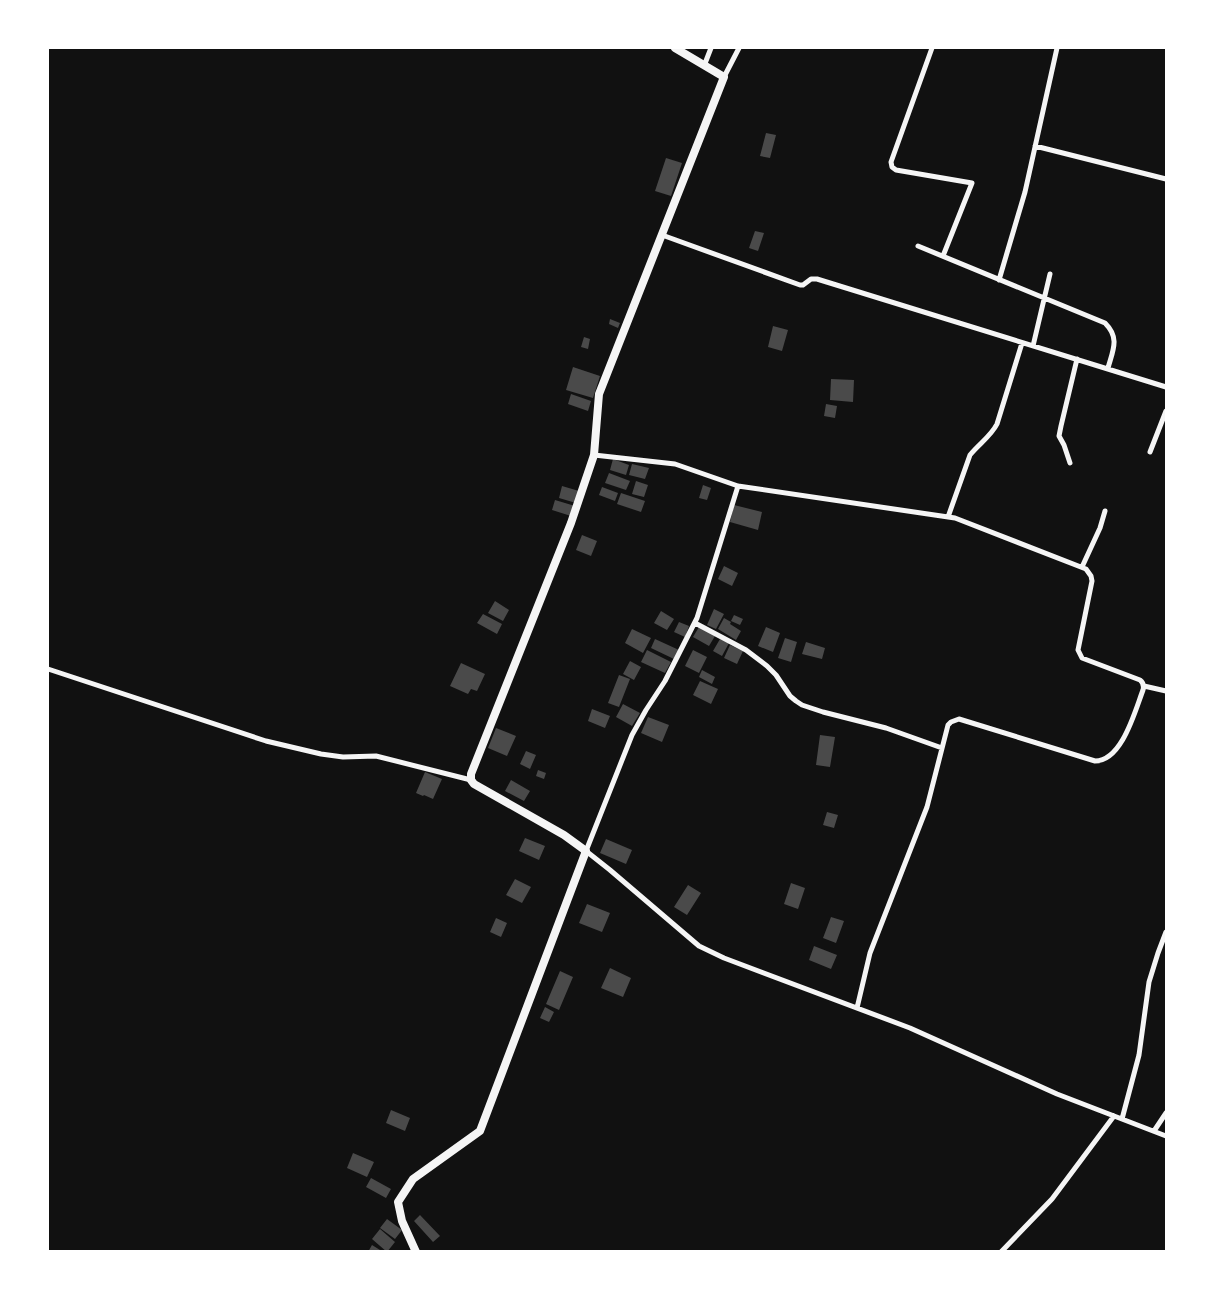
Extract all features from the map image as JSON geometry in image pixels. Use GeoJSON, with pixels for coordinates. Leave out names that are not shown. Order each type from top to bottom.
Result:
{"type":"FeatureCollection","features":[{"type":"Feature","properties":{"kind":"street"},"geometry":{"type":"LineString","coordinates":[[675,48],[724,77]]}},
{"type":"Feature","properties":{"kind":"street"},"geometry":{"type":"LineString","coordinates":[[704,66],[711,48]]}},
{"type":"Feature","properties":{"kind":"street"},"geometry":{"type":"LineString","coordinates":[[470,780],[572,524],[594,455],[598,394],[724,77],[738,48]]}},
{"type":"Feature","properties":{"kind":"street"},"geometry":{"type":"LineString","coordinates":[[932,48],[891,162],[892,167],[896,170],[972,183],[943,256]]}},
{"type":"Feature","properties":{"kind":"street"},"geometry":{"type":"LineString","coordinates":[[999,280],[1024,192],[1056,48]]}},
{"type":"Feature","properties":{"kind":"street"},"geometry":{"type":"LineString","coordinates":[[1035,146],[1166,179]]}},
{"type":"Feature","properties":{"kind":"street"},"geometry":{"type":"LineString","coordinates":[[662,235],[800,285],[811,279],[818,279],[1166,387]]}},
{"type":"Feature","properties":{"kind":"street"},"geometry":{"type":"LineString","coordinates":[[918,246],[1105,323],[1112,330],[1114,338],[1114,346],[1108,368]]}},
{"type":"Feature","properties":{"kind":"street"},"geometry":{"type":"LineString","coordinates":[[1033,346],[1050,274]]}},
{"type":"Feature","properties":{"kind":"street"},"geometry":{"type":"LineString","coordinates":[[948,517],[970,455],[993,432],[997,424],[1022,343]]}},
{"type":"Feature","properties":{"kind":"street"},"geometry":{"type":"LineString","coordinates":[[1070,463],[1059,436],[1077,359]]}},
{"type":"Feature","properties":{"kind":"street"},"geometry":{"type":"LineString","coordinates":[[1150,452],[1166,411]]}},
{"type":"Feature","properties":{"kind":"street"},"geometry":{"type":"LineString","coordinates":[[594,455],[675,464],[738,486],[955,518],[1082,567],[1089,572],[1092,581],[1078,650],[1079,654],[1082,658],[1140,680],[1144,686],[1166,691]]}},
{"type":"Feature","properties":{"kind":"street"},"geometry":{"type":"LineString","coordinates":[[416,1252],[402,1221],[398,1202],[413,1179],[480,1131],[632,735],[664,681],[695,622],[738,486]]}},
{"type":"Feature","properties":{"kind":"street"},"geometry":{"type":"LineString","coordinates":[[1082,567],[1100,528],[1105,511]]}},
{"type":"Feature","properties":{"kind":"street"},"geometry":{"type":"LineString","coordinates":[[695,622],[746,650],[767,666],[776,675],[790,696],[802,705],[886,728],[942,748]]}},
{"type":"Feature","properties":{"kind":"street"},"geometry":{"type":"LineString","coordinates":[[48,669],[266,741],[321,754],[343,757],[376,756],[470,780],[564,835],[610,870],[699,946],[724,958],[910,1028],[1057,1094],[1166,1136]]}},
{"type":"Feature","properties":{"kind":"street"},"geometry":{"type":"LineString","coordinates":[[857,1008],[870,953],[925,813],[948,725],[958,719],[1095,761],[1103,760],[1126,737],[1144,686]]}},
{"type":"Feature","properties":{"kind":"street"},"geometry":{"type":"LineString","coordinates":[[1122,1119],[1140,1055],[1149,982],[1166,932]]}},
{"type":"Feature","properties":{"kind":"street"},"geometry":{"type":"LineString","coordinates":[[1154,1131],[1166,1113]]}},
{"type":"Feature","properties":{"kind":"street"},"geometry":{"type":"LineString","coordinates":[[1001,1252],[1052,1199],[1114,1116]]}},
{"type":"Feature","properties":{"kind":"building"},"geometry":{"type":"Polygon","coordinates":[[[766,133],[776,135],[770,158],[760,156],[766,133]]]}},
{"type":"Feature","properties":{"kind":"building"},"geometry":{"type":"Polygon","coordinates":[[[666,158],[682,163],[671,196],[655,191],[666,158]]]}},
{"type":"Feature","properties":{"kind":"building"},"geometry":{"type":"Polygon","coordinates":[[[755,231],[764,233],[758,251],[749,248],[755,231]]]}},
{"type":"Feature","properties":{"kind":"building"},"geometry":{"type":"Polygon","coordinates":[[[610,319],[620,323],[618,328],[609,324],[610,319]]]}},
{"type":"Feature","properties":{"kind":"building"},"geometry":{"type":"Polygon","coordinates":[[[773,326],[788,330],[782,351],[768,347],[773,326]]]}},
{"type":"Feature","properties":{"kind":"building"},"geometry":{"type":"Polygon","coordinates":[[[584,337],[590,339],[588,349],[581,347],[584,337]]]}},
{"type":"Feature","properties":{"kind":"building"},"geometry":{"type":"Polygon","coordinates":[[[573,367],[600,376],[593,398],[566,390],[573,367]]]}},
{"type":"Feature","properties":{"kind":"building"},"geometry":{"type":"Polygon","coordinates":[[[831,379],[854,380],[853,402],[830,400],[831,379]]]}},
{"type":"Feature","properties":{"kind":"building"},"geometry":{"type":"Polygon","coordinates":[[[571,394],[591,401],[588,411],[568,404],[571,394]]]}},
{"type":"Feature","properties":{"kind":"building"},"geometry":{"type":"Polygon","coordinates":[[[826,404],[837,406],[835,418],[824,416],[826,404]]]}},
{"type":"Feature","properties":{"kind":"building"},"geometry":{"type":"Polygon","coordinates":[[[613,459],[629,465],[626,475],[610,470],[613,459]]]}},
{"type":"Feature","properties":{"kind":"building"},"geometry":{"type":"Polygon","coordinates":[[[632,464],[649,468],[645,479],[629,475],[632,464]]]}},
{"type":"Feature","properties":{"kind":"building"},"geometry":{"type":"Polygon","coordinates":[[[609,473],[630,481],[626,490],[605,483],[609,473]]]}},
{"type":"Feature","properties":{"kind":"building"},"geometry":{"type":"Polygon","coordinates":[[[636,481],[648,485],[644,497],[632,494],[636,481]]]}},
{"type":"Feature","properties":{"kind":"building"},"geometry":{"type":"Polygon","coordinates":[[[703,485],[711,488],[707,500],[699,498],[703,485]]]}},
{"type":"Feature","properties":{"kind":"building"},"geometry":{"type":"Polygon","coordinates":[[[562,486],[579,491],[576,503],[559,498],[562,486]]]}},
{"type":"Feature","properties":{"kind":"building"},"geometry":{"type":"Polygon","coordinates":[[[602,487],[618,493],[615,501],[599,495],[602,487]]]}},
{"type":"Feature","properties":{"kind":"building"},"geometry":{"type":"Polygon","coordinates":[[[621,493],[645,501],[641,512],[617,504],[621,493]]]}},
{"type":"Feature","properties":{"kind":"building"},"geometry":{"type":"Polygon","coordinates":[[[555,500],[575,506],[571,516],[552,510],[555,500]]]}},
{"type":"Feature","properties":{"kind":"building"},"geometry":{"type":"Polygon","coordinates":[[[734,505],[762,512],[758,530],[730,522],[734,505]]]}},
{"type":"Feature","properties":{"kind":"building"},"geometry":{"type":"Polygon","coordinates":[[[582,535],[597,541],[591,556],[576,550],[582,535]]]}},
{"type":"Feature","properties":{"kind":"building"},"geometry":{"type":"Polygon","coordinates":[[[724,566],[738,573],[732,586],[718,579],[724,566]]]}},
{"type":"Feature","properties":{"kind":"building"},"geometry":{"type":"Polygon","coordinates":[[[495,601],[509,610],[503,621],[488,613],[495,601]]]}},
{"type":"Feature","properties":{"kind":"building"},"geometry":{"type":"Polygon","coordinates":[[[714,609],[724,614],[716,629],[707,625],[714,609]]]}},
{"type":"Feature","properties":{"kind":"building"},"geometry":{"type":"Polygon","coordinates":[[[661,611],[674,619],[667,630],[654,623],[661,611]]]}},
{"type":"Feature","properties":{"kind":"building"},"geometry":{"type":"Polygon","coordinates":[[[483,614],[502,624],[497,634],[477,623],[483,614]]]}},
{"type":"Feature","properties":{"kind":"building"},"geometry":{"type":"Polygon","coordinates":[[[734,615],[743,619],[740,625],[731,621],[734,615]]]}},
{"type":"Feature","properties":{"kind":"building"},"geometry":{"type":"Polygon","coordinates":[[[724,618],[741,631],[736,640],[718,629],[724,618]]]}},
{"type":"Feature","properties":{"kind":"building"},"geometry":{"type":"Polygon","coordinates":[[[679,622],[689,626],[685,637],[674,632],[679,622]]]}},
{"type":"Feature","properties":{"kind":"building"},"geometry":{"type":"Polygon","coordinates":[[[699,627],[715,636],[709,646],[693,637],[699,627]]]}},
{"type":"Feature","properties":{"kind":"building"},"geometry":{"type":"Polygon","coordinates":[[[766,627],[780,633],[773,652],[758,646],[766,627]]]}},
{"type":"Feature","properties":{"kind":"building"},"geometry":{"type":"Polygon","coordinates":[[[632,629],[651,638],[643,653],[625,643],[632,629]]]}},
{"type":"Feature","properties":{"kind":"building"},"geometry":{"type":"Polygon","coordinates":[[[785,638],[797,642],[791,662],[778,658],[785,638]]]}},
{"type":"Feature","properties":{"kind":"building"},"geometry":{"type":"Polygon","coordinates":[[[655,639],[679,650],[674,659],[651,648],[655,639]]]}},
{"type":"Feature","properties":{"kind":"building"},"geometry":{"type":"Polygon","coordinates":[[[720,639],[729,643],[722,656],[713,651],[720,639]]]}},
{"type":"Feature","properties":{"kind":"building"},"geometry":{"type":"Polygon","coordinates":[[[806,642],[825,648],[822,659],[802,654],[806,642]]]}},
{"type":"Feature","properties":{"kind":"building"},"geometry":{"type":"Polygon","coordinates":[[[730,645],[743,651],[737,664],[724,658],[730,645]]]}},
{"type":"Feature","properties":{"kind":"building"},"geometry":{"type":"Polygon","coordinates":[[[647,650],[671,662],[665,673],[641,662],[647,650]]]}},
{"type":"Feature","properties":{"kind":"building"},"geometry":{"type":"Polygon","coordinates":[[[693,650],[707,657],[699,673],[685,666],[693,650]]]}},
{"type":"Feature","properties":{"kind":"building"},"geometry":{"type":"Polygon","coordinates":[[[630,661],[641,667],[634,680],[623,674],[630,661]]]}},
{"type":"Feature","properties":{"kind":"building"},"geometry":{"type":"Polygon","coordinates":[[[461,663],[485,674],[477,691],[471,689],[468,694],[450,686],[461,663]]]}},
{"type":"Feature","properties":{"kind":"building"},"geometry":{"type":"Polygon","coordinates":[[[702,670],[715,677],[712,684],[699,677],[702,670]]]}},
{"type":"Feature","properties":{"kind":"building"},"geometry":{"type":"Polygon","coordinates":[[[619,675],[630,679],[619,707],[608,703],[619,675]]]}},
{"type":"Feature","properties":{"kind":"building"},"geometry":{"type":"Polygon","coordinates":[[[700,681],[718,689],[711,704],[693,695],[700,681]]]}},
{"type":"Feature","properties":{"kind":"building"},"geometry":{"type":"Polygon","coordinates":[[[623,704],[640,713],[632,726],[616,717],[623,704]]]}},
{"type":"Feature","properties":{"kind":"building"},"geometry":{"type":"Polygon","coordinates":[[[592,709],[610,716],[605,728],[588,721],[592,709]]]}},
{"type":"Feature","properties":{"kind":"building"},"geometry":{"type":"Polygon","coordinates":[[[648,717],[669,725],[662,742],[641,733],[648,717]]]}},
{"type":"Feature","properties":{"kind":"building"},"geometry":{"type":"Polygon","coordinates":[[[496,728],[516,736],[507,756],[488,748],[496,728]]]}},
{"type":"Feature","properties":{"kind":"building"},"geometry":{"type":"Polygon","coordinates":[[[820,735],[835,737],[830,767],[816,765],[820,735]]]}},
{"type":"Feature","properties":{"kind":"building"},"geometry":{"type":"Polygon","coordinates":[[[526,751],[536,755],[530,769],[520,764],[526,751]]]}},
{"type":"Feature","properties":{"kind":"building"},"geometry":{"type":"Polygon","coordinates":[[[538,770],[546,773],[544,779],[536,776],[538,770]]]}},
{"type":"Feature","properties":{"kind":"building"},"geometry":{"type":"Polygon","coordinates":[[[425,772],[442,779],[433,799],[416,793],[425,772]]]}},
{"type":"Feature","properties":{"kind":"building"},"geometry":{"type":"Polygon","coordinates":[[[511,780],[530,791],[524,801],[505,791],[511,780]]]}},
{"type":"Feature","properties":{"kind":"building"},"geometry":{"type":"Polygon","coordinates":[[[827,812],[838,815],[834,828],[823,825],[827,812]]]}},
{"type":"Feature","properties":{"kind":"building"},"geometry":{"type":"Polygon","coordinates":[[[525,838],[545,846],[539,860],[519,851],[525,838]]]}},
{"type":"Feature","properties":{"kind":"building"},"geometry":{"type":"Polygon","coordinates":[[[606,839],[632,850],[626,864],[600,853],[606,839]]]}},
{"type":"Feature","properties":{"kind":"building"},"geometry":{"type":"Polygon","coordinates":[[[515,879],[531,887],[522,903],[506,895],[515,879]]]}},
{"type":"Feature","properties":{"kind":"building"},"geometry":{"type":"Polygon","coordinates":[[[791,883],[805,888],[798,909],[784,904],[791,883]]]}},
{"type":"Feature","properties":{"kind":"building"},"geometry":{"type":"Polygon","coordinates":[[[688,885],[701,893],[687,915],[674,907],[688,885]]]}},
{"type":"Feature","properties":{"kind":"building"},"geometry":{"type":"Polygon","coordinates":[[[587,904],[610,913],[602,932],[579,923],[587,904]]]}},
{"type":"Feature","properties":{"kind":"building"},"geometry":{"type":"Polygon","coordinates":[[[831,917],[844,921],[836,943],[823,938],[831,917]]]}},
{"type":"Feature","properties":{"kind":"building"},"geometry":{"type":"Polygon","coordinates":[[[496,918],[507,923],[501,937],[490,932],[496,918]]]}},
{"type":"Feature","properties":{"kind":"building"},"geometry":{"type":"Polygon","coordinates":[[[814,946],[837,955],[831,969],[809,960],[814,946]]]}},
{"type":"Feature","properties":{"kind":"building"},"geometry":{"type":"Polygon","coordinates":[[[610,968],[631,978],[623,997],[601,988],[610,968]]]}},
{"type":"Feature","properties":{"kind":"building"},"geometry":{"type":"Polygon","coordinates":[[[560,971],[573,977],[559,1010],[546,1004],[560,971]]]}},
{"type":"Feature","properties":{"kind":"building"},"geometry":{"type":"Polygon","coordinates":[[[545,1007],[554,1012],[549,1022],[540,1018],[545,1007]]]}},
{"type":"Feature","properties":{"kind":"building"},"geometry":{"type":"Polygon","coordinates":[[[391,1110],[410,1118],[405,1131],[386,1123],[391,1110]]]}},
{"type":"Feature","properties":{"kind":"building"},"geometry":{"type":"Polygon","coordinates":[[[353,1153],[374,1162],[367,1177],[347,1168],[353,1153]]]}},
{"type":"Feature","properties":{"kind":"building"},"geometry":{"type":"Polygon","coordinates":[[[371,1178],[391,1189],[386,1198],[366,1187],[371,1178]]]}},
{"type":"Feature","properties":{"kind":"building"},"geometry":{"type":"Polygon","coordinates":[[[420,1215],[440,1236],[433,1242],[414,1221],[420,1215]]]}},
{"type":"Feature","properties":{"kind":"building"},"geometry":{"type":"Polygon","coordinates":[[[387,1219],[402,1230],[395,1239],[380,1228],[387,1219]]]}},
{"type":"Feature","properties":{"kind":"building"},"geometry":{"type":"Polygon","coordinates":[[[380,1229],[395,1242],[387,1252],[372,1239],[380,1229]]]}},
{"type":"Feature","properties":{"kind":"building"},"geometry":{"type":"Polygon","coordinates":[[[372,1245],[380,1250],[379,1252],[368,1252],[372,1245]]]}}]}
